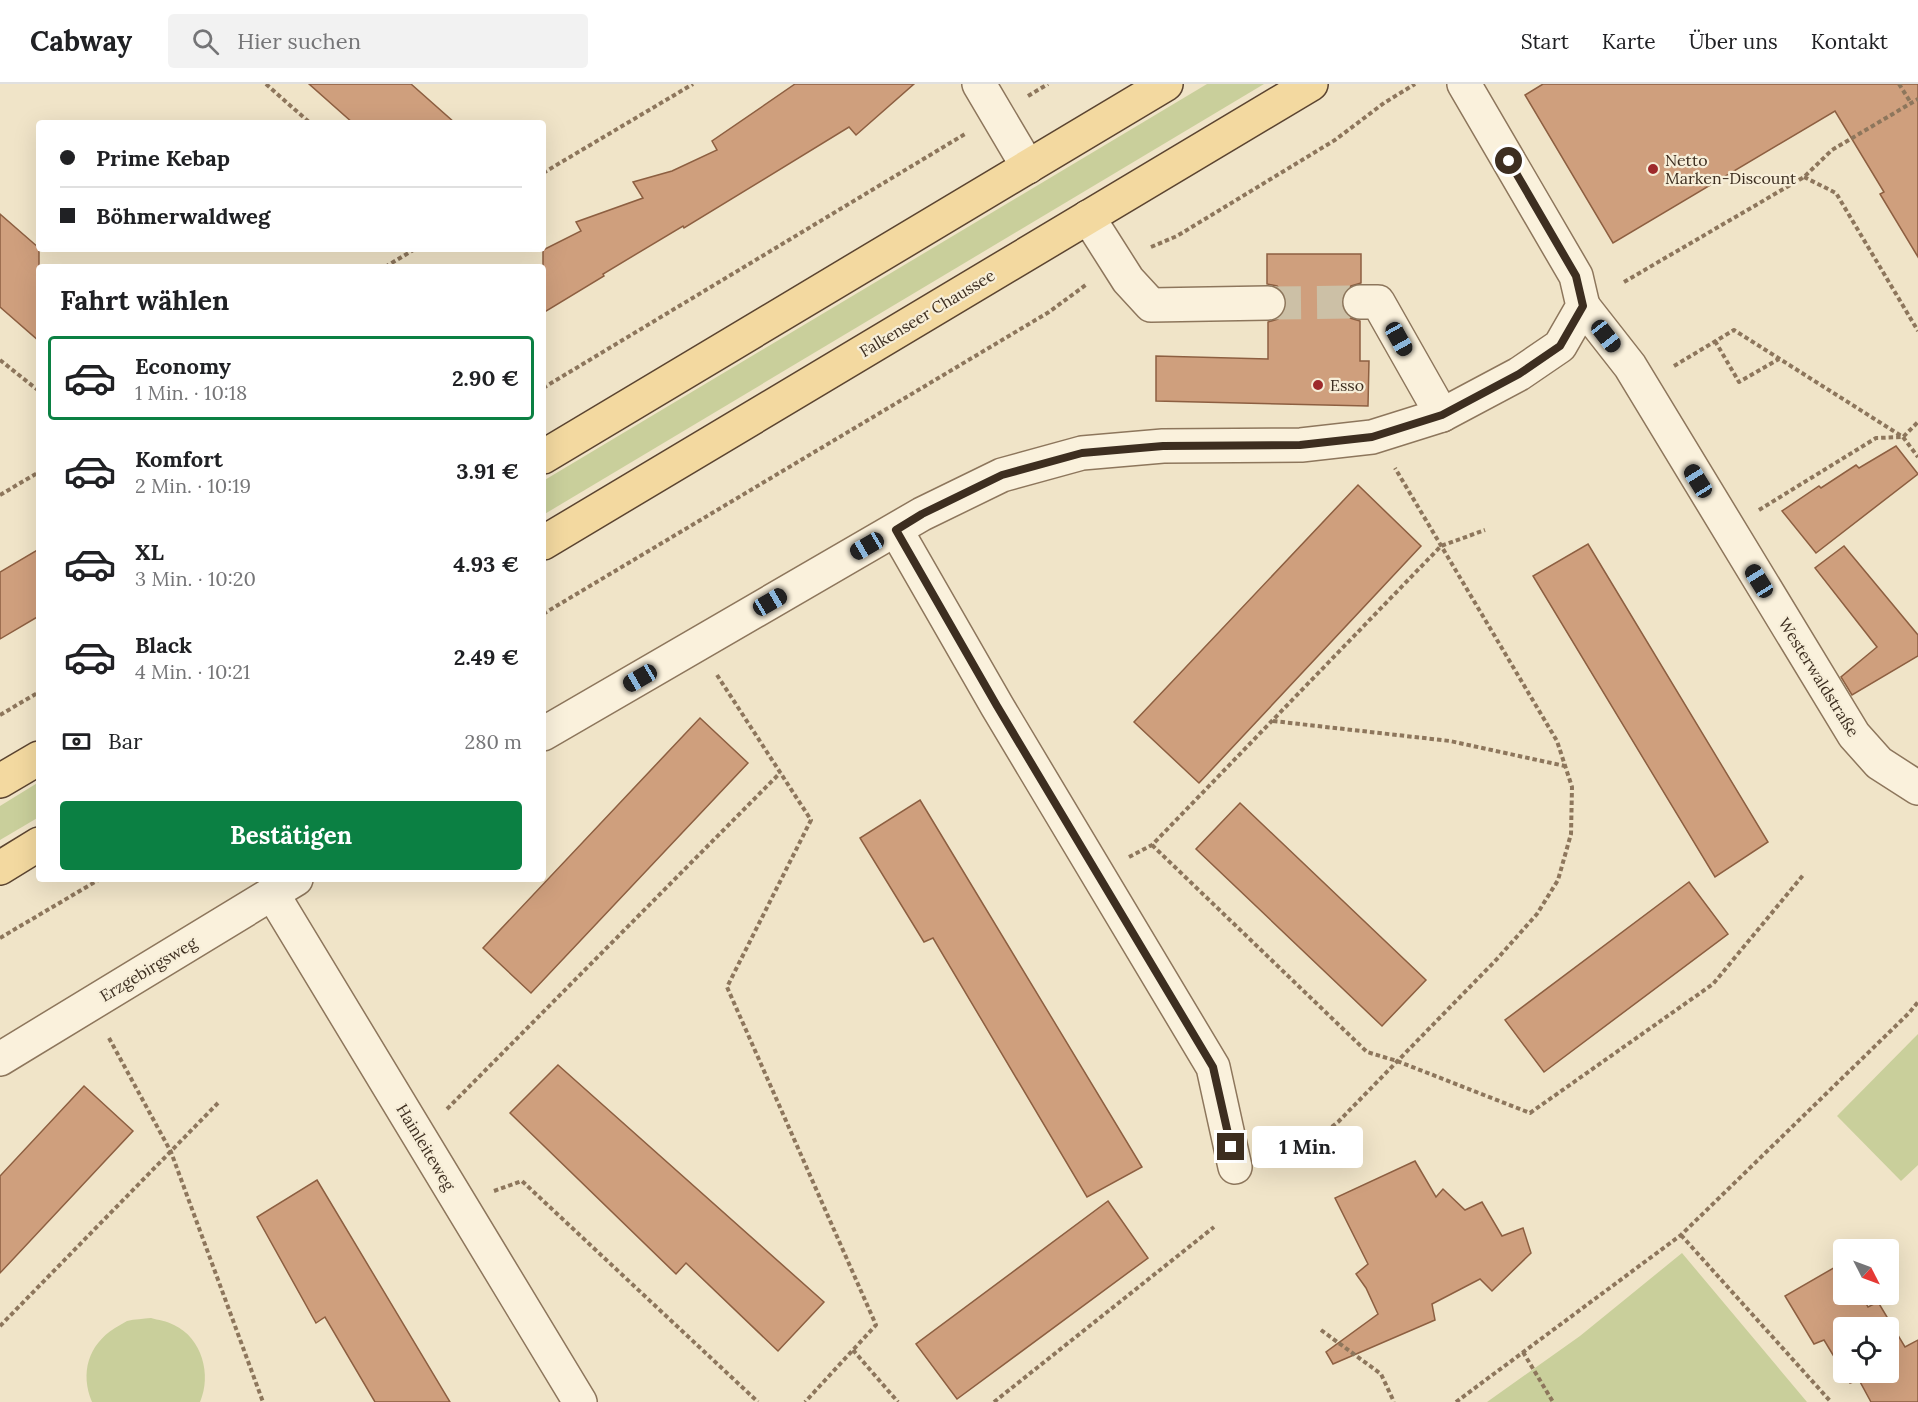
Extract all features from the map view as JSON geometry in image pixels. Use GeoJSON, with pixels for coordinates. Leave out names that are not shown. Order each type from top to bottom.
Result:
{"type":"FeatureCollection","features":[{"type":"Feature","properties":{"kind":"main road"},"geometry":{"type":"LineString","coordinates":[[546,455],[1166,84]]}},
{"type":"Feature","properties":{"kind":"main road","name":"Falkenseer Chaussee"},"geometry":{"type":"LineString","coordinates":[[546,541],[1311,84]]}},
{"type":"Feature","properties":{"kind":"main road"},"geometry":{"type":"LineString","coordinates":[[0,781],[36,760]]}},
{"type":"Feature","properties":{"kind":"main road"},"geometry":{"type":"LineString","coordinates":[[0,868],[36,846]]}},
{"type":"Feature","properties":{"kind":"street"},"geometry":{"type":"LineString","coordinates":[[980,84],[1028,167]]}},
{"type":"Feature","properties":{"kind":"street","name":"Westerwaldstraße"},"geometry":{"type":"LineString","coordinates":[[1464,84],[1576,276],[1583,306],[1630,366],[1854,735],[1879,763],[1918,788]]}},
{"type":"Feature","properties":{"kind":"street"},"geometry":{"type":"LineString","coordinates":[[1088,217],[1128,280],[1151,305],[1268,303]]}},
{"type":"Feature","properties":{"kind":"street"},"geometry":{"type":"LineString","coordinates":[[1360,302],[1378,302],[1442,415]]}},
{"type":"Feature","properties":{"kind":"street"},"geometry":{"type":"LineString","coordinates":[[546,732],[922,514],[1002,475],[1082,453],[1163,446],[1300,445],[1372,437],[1442,415],[1519,374],[1560,346],[1583,306]]}},
{"type":"Feature","properties":{"kind":"street"},"geometry":{"type":"LineString","coordinates":[[896,530],[997,706],[1213,1067],[1235,1167]]}},
{"type":"Feature","properties":{"kind":"street","name":"Erzgebirgsweg"},"geometry":{"type":"LineString","coordinates":[[0,1059],[284,886]]}},
{"type":"Feature","properties":{"kind":"street","name":"Hainleiteweg"},"geometry":{"type":"LineString","coordinates":[[284,886],[580,1402]]}},
{"type":"Feature","properties":{"kind":"path"},"geometry":{"type":"LineString","coordinates":[[266,84],[307,120]]}},
{"type":"Feature","properties":{"kind":"path"},"geometry":{"type":"LineString","coordinates":[[546,171],[693,84]]}},
{"type":"Feature","properties":{"kind":"path"},"geometry":{"type":"LineString","coordinates":[[546,386],[1048,84]]}},
{"type":"Feature","properties":{"kind":"path"},"geometry":{"type":"LineString","coordinates":[[546,612],[1049,312],[1084,286],[1119,265],[1146,249],[1177,236],[1335,140],[1384,103],[1416,84]]}},
{"type":"Feature","properties":{"kind":"path"},"geometry":{"type":"LineString","coordinates":[[1899,84],[1911,103]]}},
{"type":"Feature","properties":{"kind":"path"},"geometry":{"type":"LineString","coordinates":[[1624,282],[1804,177],[1832,150],[1918,99]]}},
{"type":"Feature","properties":{"kind":"path"},"geometry":{"type":"LineString","coordinates":[[1804,177],[1836,193],[1918,331]]}},
{"type":"Feature","properties":{"kind":"path"},"geometry":{"type":"LineString","coordinates":[[390,264],[410,252]]}},
{"type":"Feature","properties":{"kind":"path"},"geometry":{"type":"LineString","coordinates":[[1673,366],[1734,330],[1903,437],[1918,457]]}},
{"type":"Feature","properties":{"kind":"path"},"geometry":{"type":"LineString","coordinates":[[1715,341],[1739,382],[1779,359]]}},
{"type":"Feature","properties":{"kind":"path"},"geometry":{"type":"LineString","coordinates":[[0,360],[36,389]]}},
{"type":"Feature","properties":{"kind":"path"},"geometry":{"type":"LineString","coordinates":[[1759,510],[1876,438],[1903,437],[1918,422]]}},
{"type":"Feature","properties":{"kind":"path"},"geometry":{"type":"LineString","coordinates":[[1296,1154],[1338,1122],[1497,959],[1537,914],[1558,880],[1570,834],[1572,787],[1557,741],[1393,465]]}},
{"type":"Feature","properties":{"kind":"path"},"geometry":{"type":"LineString","coordinates":[[0,495],[36,474]]}},
{"type":"Feature","properties":{"kind":"path"},"geometry":{"type":"LineString","coordinates":[[1126,859],[1152,845],[1441,546],[1485,530]]}},
{"type":"Feature","properties":{"kind":"path"},"geometry":{"type":"LineString","coordinates":[[716,672],[811,820],[728,987],[876,1325],[805,1402]]}},
{"type":"Feature","properties":{"kind":"path"},"geometry":{"type":"LineString","coordinates":[[0,715],[36,694]]}},
{"type":"Feature","properties":{"kind":"path"},"geometry":{"type":"LineString","coordinates":[[1272,721],[1450,741],[1565,766]]}},
{"type":"Feature","properties":{"kind":"path"},"geometry":{"type":"LineString","coordinates":[[445,1111],[780,773]]}},
{"type":"Feature","properties":{"kind":"path"},"geometry":{"type":"LineString","coordinates":[[1152,845],[1367,1052],[1397,1061],[1530,1113],[1713,984],[1804,874]]}},
{"type":"Feature","properties":{"kind":"path"},"geometry":{"type":"LineString","coordinates":[[0,938],[94,882]]}},
{"type":"Feature","properties":{"kind":"path"},"geometry":{"type":"LineString","coordinates":[[1456,1402],[1681,1235],[1918,1002]]}},
{"type":"Feature","properties":{"kind":"path"},"geometry":{"type":"LineString","coordinates":[[107,1034],[171,1152],[263,1402]]}},
{"type":"Feature","properties":{"kind":"path"},"geometry":{"type":"LineString","coordinates":[[0,1326],[219,1103]]}},
{"type":"Feature","properties":{"kind":"path"},"geometry":{"type":"LineString","coordinates":[[494,1191],[522,1181],[758,1402]]}},
{"type":"Feature","properties":{"kind":"path"},"geometry":{"type":"LineString","coordinates":[[994,1402],[1214,1227]]}},
{"type":"Feature","properties":{"kind":"path"},"geometry":{"type":"LineString","coordinates":[[1681,1235],[1831,1402]]}},
{"type":"Feature","properties":{"kind":"path"},"geometry":{"type":"LineString","coordinates":[[1321,1330],[1381,1374],[1394,1402]]}},
{"type":"Feature","properties":{"kind":"path"},"geometry":{"type":"LineString","coordinates":[[853,1350],[898,1402]]}},
{"type":"Feature","properties":{"kind":"path"},"geometry":{"type":"LineString","coordinates":[[1523,1352],[1553,1402]]}},
{"type":"Feature","properties":{"kind":"green space"},"geometry":{"type":"Polygon","coordinates":[[[1207,84],[1264,84],[546,513],[546,479],[1207,84]]]}},
{"type":"Feature","properties":{"kind":"green space"},"geometry":{"type":"Polygon","coordinates":[[[36,784],[36,819],[0,840],[0,806],[36,784]]]}},
{"type":"Feature","properties":{"kind":"green space"},"geometry":{"type":"Polygon","coordinates":[[[1918,1034],[1918,1165],[1901,1181],[1837,1116],[1918,1034]]]}},
{"type":"Feature","properties":{"kind":"green space"},"geometry":{"type":"Polygon","coordinates":[[[1682,1253],[1807,1402],[1487,1402],[1580,1336],[1682,1253]]]}},
{"type":"Feature","properties":{"kind":"green space"},"geometry":{"type":"Polygon","coordinates":[[[151,1318],[168,1322],[184,1331],[198,1348],[205,1380],[200,1402],[92,1402],[88,1391],[87,1370],[89,1360],[98,1343],[127,1321],[151,1318]]]}},
{"type":"Feature","properties":{"kind":"building"},"geometry":{"type":"Polygon","coordinates":[[[309,84],[411,84],[452,120],[350,120],[309,84]]]}},
{"type":"Feature","properties":{"kind":"building"},"geometry":{"type":"Polygon","coordinates":[[[795,84],[914,84],[856,135],[849,127],[684,228],[683,226],[603,274],[604,276],[546,311],[546,264],[543,264],[543,252],[546,252],[546,248],[581,231],[576,222],[643,198],[633,182],[672,171],[717,150],[712,141],[795,84]]]}},
{"type":"Feature","properties":{"kind":"building","name":"Netto Marken-Discount"},"geometry":{"type":"Polygon","coordinates":[[[1543,84],[1918,84],[1918,257],[1880,194],[1884,192],[1835,111],[1613,243],[1525,95],[1543,84]]]}},
{"type":"Feature","properties":{"kind":"building"},"geometry":{"type":"Polygon","coordinates":[[[0,214],[36,245],[36,252],[39,252],[39,264],[36,264],[36,338],[0,307],[0,214]]]}},
{"type":"Feature","properties":{"kind":"building"},"geometry":{"type":"Polygon","coordinates":[[[1267,254],[1361,254],[1361,283],[1351,286],[1344,292],[1341,303],[1350,318],[1360,321],[1360,361],[1369,361],[1368,406],[1156,401],[1156,356],[1268,359],[1268,322],[1278,319],[1285,312],[1287,303],[1284,293],[1277,286],[1267,284],[1267,254]]]}},
{"type":"Feature","properties":{"kind":"building"},"geometry":{"type":"Polygon","coordinates":[[[1896,446],[1918,474],[1816,553],[1782,511],[1819,486],[1821,488],[1856,465],[1859,468],[1896,446]]]}},
{"type":"Feature","properties":{"kind":"building"},"geometry":{"type":"Polygon","coordinates":[[[1358,485],[1421,546],[1199,783],[1134,722],[1358,485]]]}},
{"type":"Feature","properties":{"kind":"building"},"geometry":{"type":"Polygon","coordinates":[[[1588,544],[1768,842],[1715,877],[1533,576],[1588,544]]]}},
{"type":"Feature","properties":{"kind":"building"},"geometry":{"type":"Polygon","coordinates":[[[1844,546],[1918,635],[1918,656],[1852,695],[1841,677],[1877,647],[1815,568],[1844,546]]]}},
{"type":"Feature","properties":{"kind":"building"},"geometry":{"type":"Polygon","coordinates":[[[36,551],[36,618],[0,639],[0,572],[36,551]]]}},
{"type":"Feature","properties":{"kind":"building"},"geometry":{"type":"Polygon","coordinates":[[[700,718],[748,763],[531,993],[483,948],[700,718]]]}},
{"type":"Feature","properties":{"kind":"building"},"geometry":{"type":"Polygon","coordinates":[[[920,800],[1142,1167],[1087,1197],[933,938],[924,942],[860,838],[920,800]]]}},
{"type":"Feature","properties":{"kind":"building"},"geometry":{"type":"Polygon","coordinates":[[[1240,803],[1426,980],[1382,1026],[1196,849],[1240,803]]]}},
{"type":"Feature","properties":{"kind":"building"},"geometry":{"type":"Polygon","coordinates":[[[1689,882],[1728,934],[1544,1072],[1505,1020],[1689,882]]]}},
{"type":"Feature","properties":{"kind":"building"},"geometry":{"type":"Polygon","coordinates":[[[558,1065],[824,1302],[778,1351],[686,1263],[676,1274],[510,1113],[558,1065]]]}},
{"type":"Feature","properties":{"kind":"building"},"geometry":{"type":"Polygon","coordinates":[[[84,1086],[133,1131],[0,1273],[0,1176],[84,1086]]]}},
{"type":"Feature","properties":{"kind":"building"},"geometry":{"type":"Polygon","coordinates":[[[1415,1161],[1436,1197],[1443,1189],[1465,1210],[1482,1202],[1502,1236],[1523,1228],[1531,1253],[1492,1291],[1480,1279],[1432,1304],[1435,1320],[1333,1364],[1326,1352],[1378,1314],[1366,1288],[1356,1274],[1368,1264],[1335,1198],[1415,1161]]]}},
{"type":"Feature","properties":{"kind":"building"},"geometry":{"type":"Polygon","coordinates":[[[317,1180],[450,1402],[375,1402],[325,1317],[316,1323],[257,1217],[317,1180]]]}},
{"type":"Feature","properties":{"kind":"building"},"geometry":{"type":"Polygon","coordinates":[[[1108,1201],[1148,1258],[957,1399],[916,1344],[1108,1201]]]}},
{"type":"Feature","properties":{"kind":"building"},"geometry":{"type":"Polygon","coordinates":[[[1833,1268],[1833,1305],[1867,1305],[1868,1307],[1880,1305],[1887,1317],[1833,1317],[1833,1355],[1824,1340],[1814,1344],[1785,1296],[1833,1268]]]}},
{"type":"Feature","properties":{"kind":"building"},"geometry":{"type":"Polygon","coordinates":[[[1899,1337],[1905,1347],[1918,1340],[1918,1402],[1871,1402],[1861,1383],[1899,1383],[1899,1337]]]}},
{"type":"Feature","properties":{"kind":"tunnel"},"geometry":{"type":"LineString","coordinates":[[1268,303],[1360,302]]}},
{"type":"Feature","properties":{"kind":"place","name":"Netto Marken-Discount"},"geometry":{"type":"Point","coordinates":[1653,169]}},
{"type":"Feature","properties":{"kind":"place","name":"Esso"},"geometry":{"type":"Point","coordinates":[1318,385]}},
{"type":"Feature","properties":{"kind":"route"},"geometry":{"type":"LineString","coordinates":[[1231,1147],[1213,1067],[997,706],[896,530],[922,514],[1002,475],[1082,453],[1163,446],[1300,445],[1372,437],[1442,415],[1519,374],[1560,346],[1583,306],[1576,276],[1509,161]]}}]}
